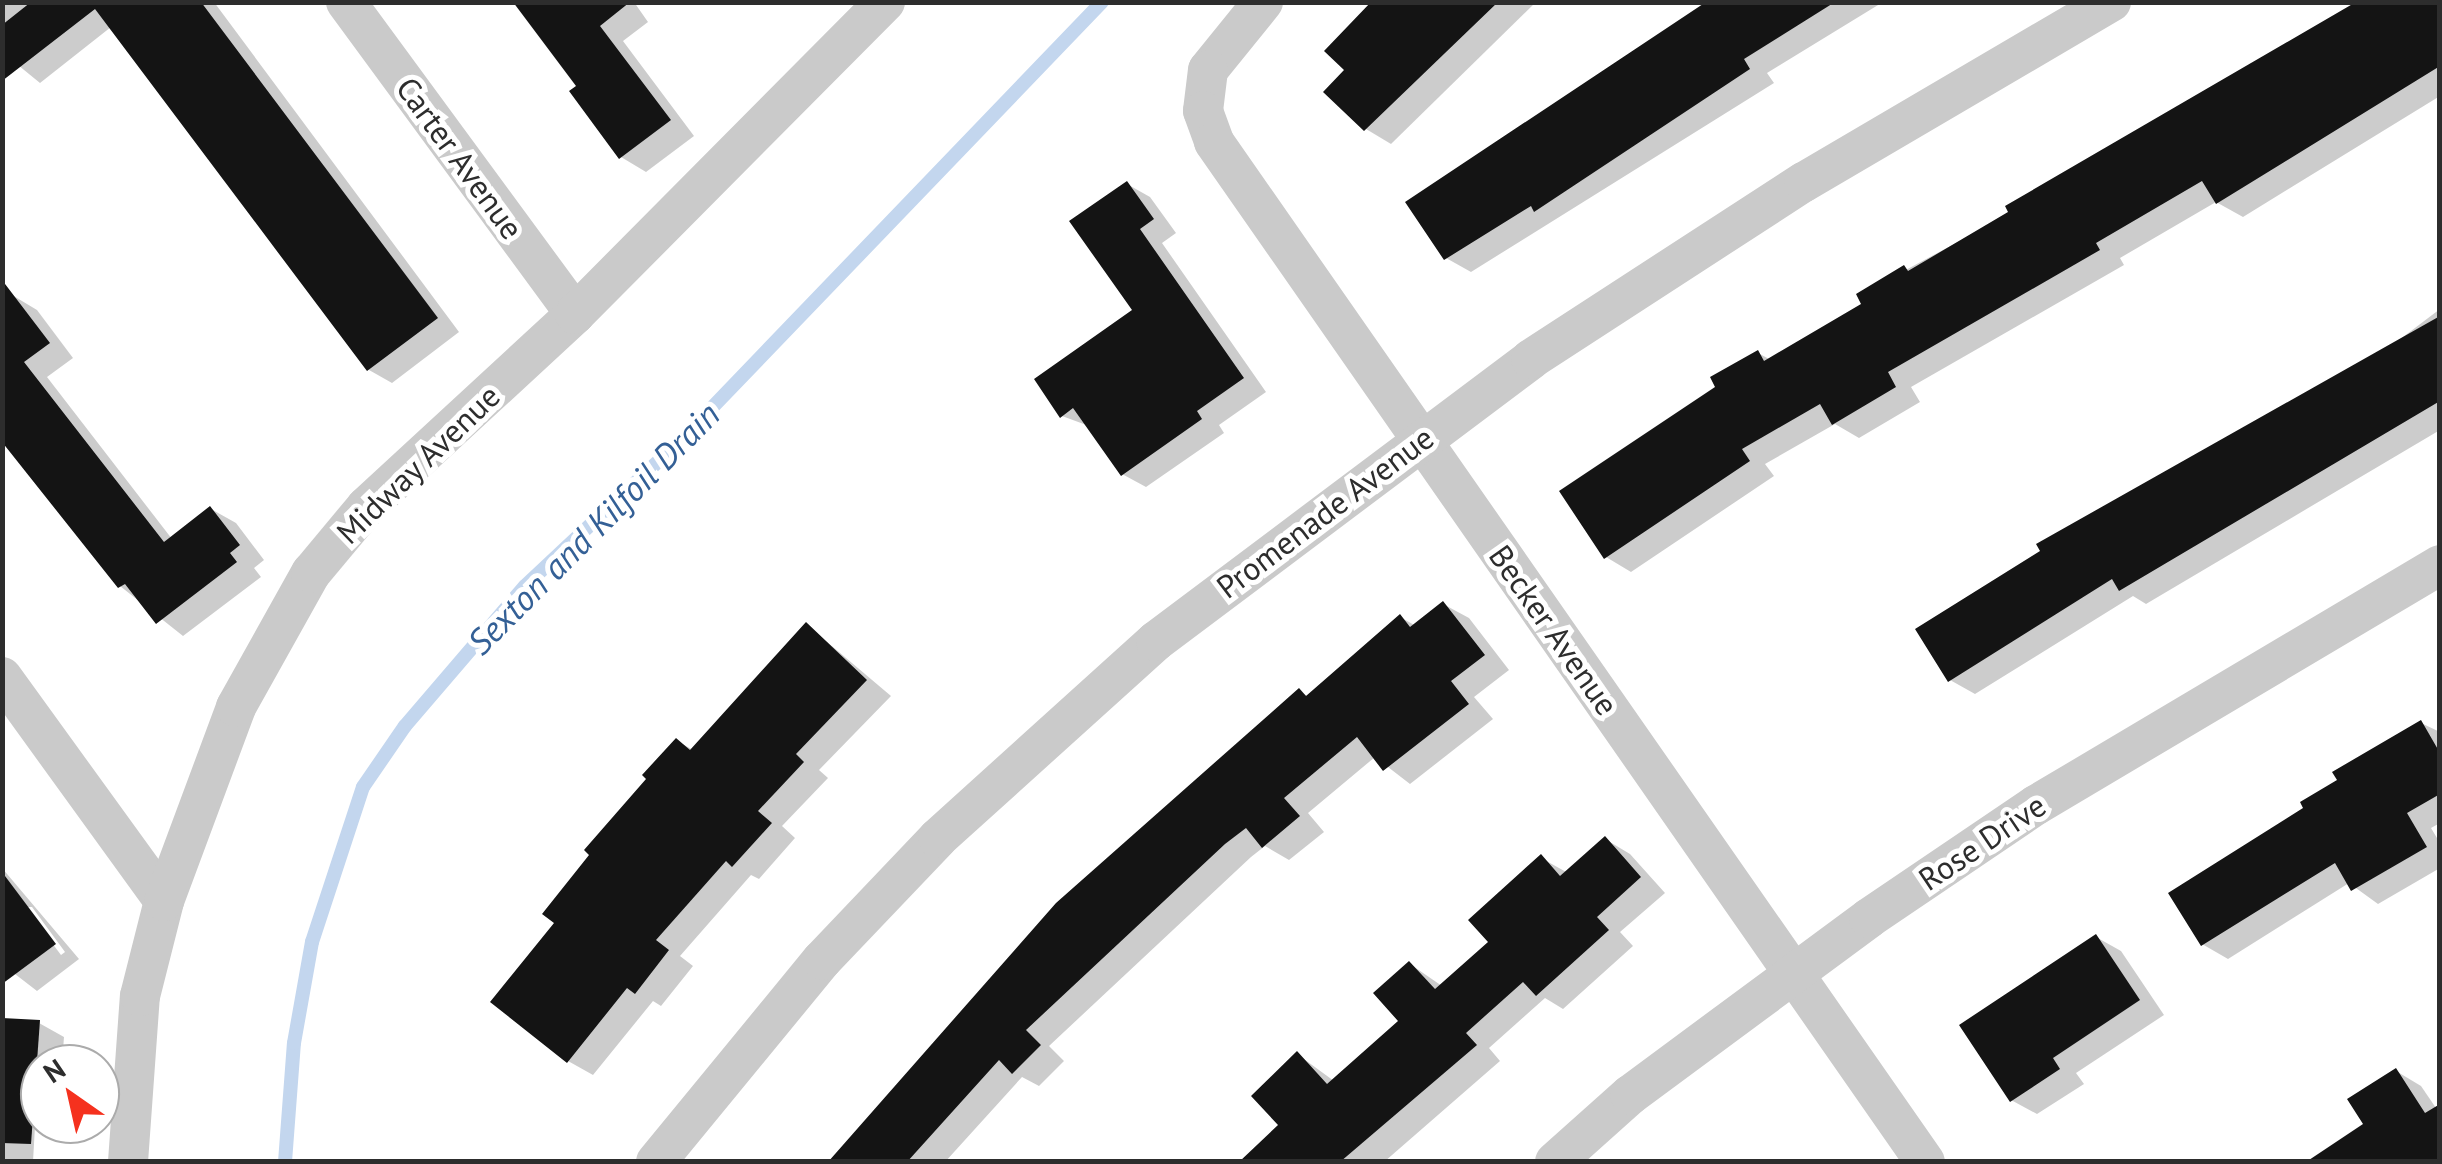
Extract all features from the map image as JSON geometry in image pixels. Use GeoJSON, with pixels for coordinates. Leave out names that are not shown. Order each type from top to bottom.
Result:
{"type":"FeatureCollection","features":[{"type":"Feature","properties":{"kind":"street","name":"Carter Avenue"},"geometry":{"type":"LineString","coordinates":[[346,2],[575,314]]}},
{"type":"Feature","properties":{"kind":"street","name":"Midway Avenue"},"geometry":{"type":"LineString","coordinates":[[128,1162],[140,996],[164,901],[236,707],[311,573],[366,507],[575,314],[885,2]]}},
{"type":"Feature","properties":{"kind":"street","name":"Becker Avenue"},"geometry":{"type":"LineString","coordinates":[[1263,2],[1226,42],[1204,90],[1214,142],[1925,1162]]}},
{"type":"Feature","properties":{"kind":"street","name":"Promenade Avenue"},"geometry":{"type":"LineString","coordinates":[[656,1162],[822,960],[1060,722],[1254,562],[1679,260],[2110,2]]}},
{"type":"Feature","properties":{"kind":"street","name":"Rose Drive"},"geometry":{"type":"LineString","coordinates":[[1555,1162],[1630,1096],[1794,974],[2036,805],[2440,565]]}},
{"type":"Feature","properties":{"kind":"street"},"geometry":{"type":"LineString","coordinates":[[2,677],[164,901]]}},
{"type":"Feature","properties":{"kind":"building"},"geometry":{"type":"Polygon","coordinates":[[[31,2],[201,2],[438,318],[367,371],[95,9],[2,81],[2,25],[31,2]]]}},
{"type":"Feature","properties":{"kind":"building"},"geometry":{"type":"Polygon","coordinates":[[[513,2],[630,2],[600,26],[671,120],[619,159],[569,91],[576,86],[513,2]]]}},
{"type":"Feature","properties":{"kind":"building"},"geometry":{"type":"Polygon","coordinates":[[[1371,2],[1498,2],[1364,131],[1323,92],[1344,70],[1324,51],[1371,2]]]}},
{"type":"Feature","properties":{"kind":"building"},"geometry":{"type":"Polygon","coordinates":[[[1706,2],[1835,2],[1744,59],[1750,69],[1534,212],[1531,206],[1444,260],[1405,202],[1706,2]]]}},
{"type":"Feature","properties":{"kind":"building"},"geometry":{"type":"Polygon","coordinates":[[[2356,2],[2440,2],[2440,66],[2216,204],[2202,181],[2096,243],[2100,250],[1888,372],[1896,387],[1832,425],[1820,404],[1742,449],[1750,461],[1604,559],[1559,491],[1715,387],[1710,377],[1758,350],[1764,361],[1861,304],[1856,294],[1904,265],[1908,271],[2008,212],[2005,206],[2356,2]]]}},
{"type":"Feature","properties":{"kind":"building"},"geometry":{"type":"Polygon","coordinates":[[[1127,181],[1154,219],[1140,229],[1244,378],[1197,411],[1202,419],[1121,476],[1073,408],[1060,418],[1034,379],[1132,310],[1069,221],[1127,181]]]}},
{"type":"Feature","properties":{"kind":"building"},"geometry":{"type":"Polygon","coordinates":[[[2,280],[50,343],[24,362],[164,542],[210,506],[240,545],[230,553],[237,562],[156,624],[125,584],[118,588],[2,442],[2,280]]]}},
{"type":"Feature","properties":{"kind":"building"},"geometry":{"type":"Polygon","coordinates":[[[2440,316],[2440,401],[2119,591],[2112,579],[1948,682],[1915,629],[2040,551],[2036,544],[2440,316]]]}},
{"type":"Feature","properties":{"kind":"building"},"geometry":{"type":"Polygon","coordinates":[[[1443,601],[1485,655],[1451,681],[1469,704],[1383,771],[1357,737],[1284,798],[1300,816],[1262,848],[1246,828],[1225,844],[1026,1030],[1041,1045],[1012,1074],[999,1060],[907,1162],[828,1162],[1056,903],[1299,688],[1306,696],[1400,614],[1410,627],[1443,601]]]}},
{"type":"Feature","properties":{"kind":"building"},"geometry":{"type":"Polygon","coordinates":[[[806,622],[867,680],[796,754],[804,762],[758,811],[772,823],[732,867],[726,861],[656,940],[669,950],[635,994],[627,988],[567,1063],[490,1002],[554,923],[542,914],[589,855],[584,850],[646,779],[642,775],[676,738],[690,750],[806,622]]]}},
{"type":"Feature","properties":{"kind":"building"},"geometry":{"type":"Polygon","coordinates":[[[2421,720],[2440,753],[2440,794],[2407,813],[2427,847],[2351,891],[2335,863],[2201,946],[2168,893],[2303,808],[2300,802],[2337,780],[2332,772],[2421,720]]]}},
{"type":"Feature","properties":{"kind":"building"},"geometry":{"type":"Polygon","coordinates":[[[1605,836],[1641,877],[1597,917],[1609,930],[1536,996],[1523,982],[1466,1033],[1477,1045],[1340,1162],[1239,1162],[1278,1125],[1251,1096],[1297,1051],[1327,1084],[1398,1021],[1373,993],[1409,961],[1435,989],[1488,942],[1468,920],[1541,854],[1560,876],[1605,836]]]}},
{"type":"Feature","properties":{"kind":"building"},"geometry":{"type":"Polygon","coordinates":[[[2,872],[56,944],[2,984],[2,872]]]}},
{"type":"Feature","properties":{"kind":"building"},"geometry":{"type":"Polygon","coordinates":[[[2096,934],[2140,1000],[2053,1058],[2060,1069],[2010,1102],[1959,1025],[2096,934]]]}},
{"type":"Feature","properties":{"kind":"building"},"geometry":{"type":"Polygon","coordinates":[[[2,1018],[40,1020],[38,1044],[20,1044],[20,1144],[2,1143],[2,1018]]]}},
{"type":"Feature","properties":{"kind":"building"},"geometry":{"type":"Polygon","coordinates":[[[2396,1068],[2425,1113],[2440,1104],[2440,1162],[2306,1162],[2363,1124],[2347,1099],[2396,1068]]]}},
{"type":"Feature","properties":{"kind":"waterway","name":"Sexton and Kilfoil Drain"},"geometry":{"type":"LineString","coordinates":[[285,1162],[294,1043],[312,942],[363,787],[405,726],[525,586],[679,442],[1102,2]]}}]}
